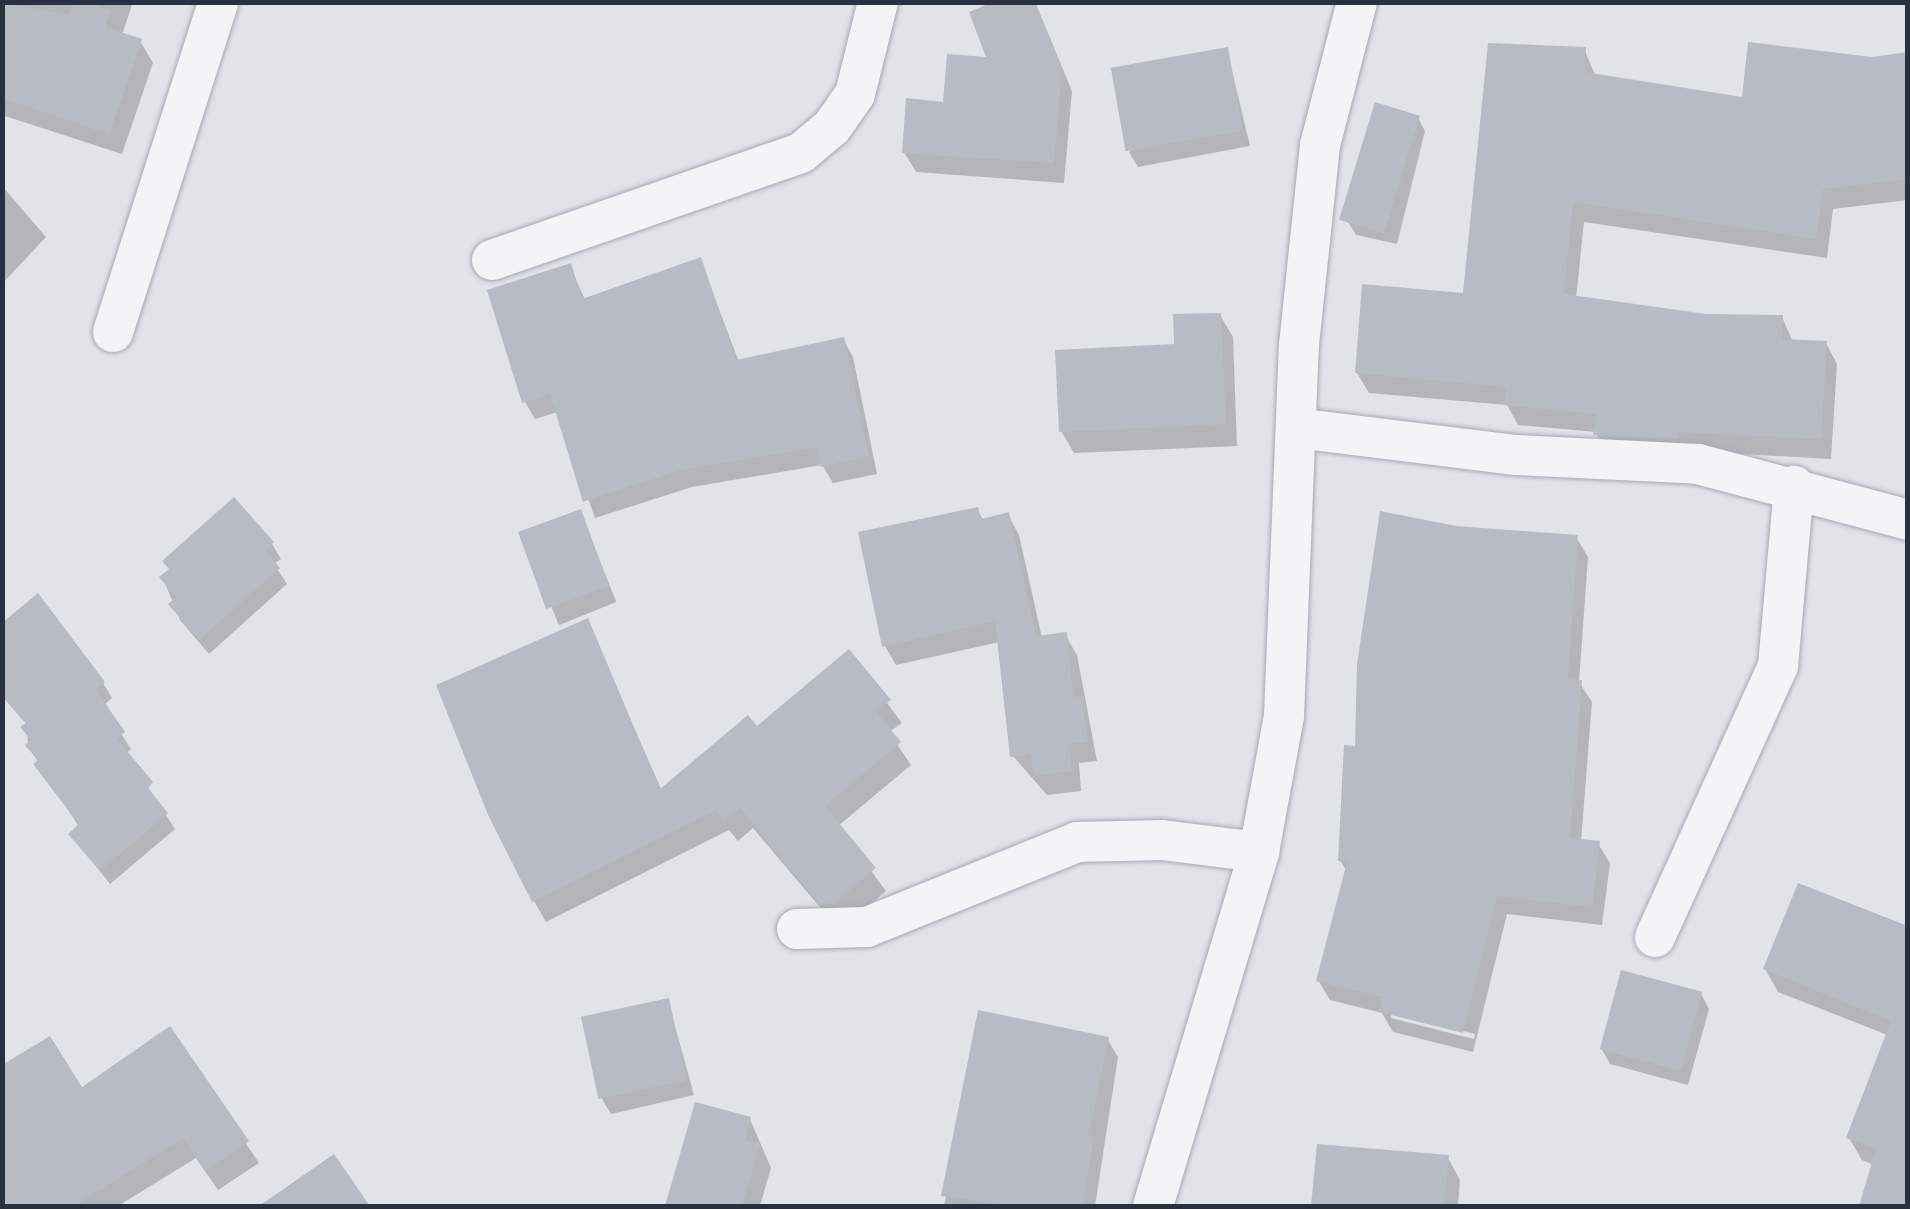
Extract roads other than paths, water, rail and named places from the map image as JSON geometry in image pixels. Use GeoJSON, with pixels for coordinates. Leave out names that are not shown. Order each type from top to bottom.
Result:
{"type":"FeatureCollection","features":[{"type":"Feature","properties":{"kind":"street"},"geometry":{"type":"LineString","coordinates":[[113,332],[218,2]]}},
{"type":"Feature","properties":{"kind":"street"},"geometry":{"type":"LineString","coordinates":[[492,260],[801,153],[832,127],[855,94],[878,2]]}},
{"type":"Feature","properties":{"kind":"street"},"geometry":{"type":"LineString","coordinates":[[1152,1206],[1259,852],[1284,716],[1296,428],[1320,145],[1356,2]]}},
{"type":"Feature","properties":{"kind":"street"},"geometry":{"type":"LineString","coordinates":[[1296,428],[1516,455],[1698,464],[1794,486],[1908,520]]}},
{"type":"Feature","properties":{"kind":"street"},"geometry":{"type":"LineString","coordinates":[[1655,937],[1778,666],[1794,486]]}},
{"type":"Feature","properties":{"kind":"street"},"geometry":{"type":"LineString","coordinates":[[797,929],[867,927],[1078,842],[1162,840],[1259,852]]}}]}
